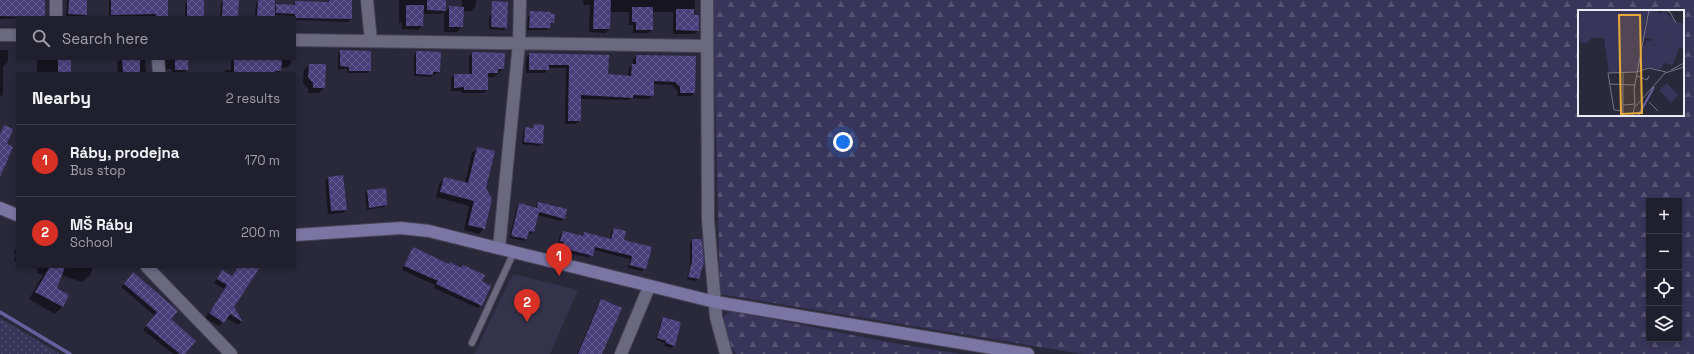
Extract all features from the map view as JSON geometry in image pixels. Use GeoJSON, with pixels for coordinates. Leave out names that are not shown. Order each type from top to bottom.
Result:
{"type":"FeatureCollection","features":[{"type":"Feature","properties":{"kind":"street"},"geometry":{"type":"LineString","coordinates":[[56,0],[56,16]]}},
{"type":"Feature","properties":{"kind":"street"},"geometry":{"type":"LineString","coordinates":[[368,0],[371,41]]}},
{"type":"Feature","properties":{"kind":"street"},"geometry":{"type":"LineString","coordinates":[[499,248],[519,43],[520,0]]}},
{"type":"Feature","properties":{"kind":"street"},"geometry":{"type":"LineString","coordinates":[[707,0],[706,46],[708,220],[715,302],[719,329],[726,354]]}},
{"type":"Feature","properties":{"kind":"street"},"geometry":{"type":"LineString","coordinates":[[0,35],[16,35]]}},
{"type":"Feature","properties":{"kind":"street"},"geometry":{"type":"LineString","coordinates":[[296,40],[706,46]]}},
{"type":"Feature","properties":{"kind":"street"},"geometry":{"type":"LineString","coordinates":[[158,60],[159,72]]}},
{"type":"Feature","properties":{"kind":"street"},"geometry":{"type":"LineString","coordinates":[[0,208],[16,215]]}},
{"type":"Feature","properties":{"kind":"street"},"geometry":{"type":"LineString","coordinates":[[296,235],[401,228],[429,231],[649,287],[715,302],[1028,354]]}},
{"type":"Feature","properties":{"kind":"street"},"geometry":{"type":"LineString","coordinates":[[148,268],[231,354]]}},
{"type":"Feature","properties":{"kind":"street"},"geometry":{"type":"LineString","coordinates":[[621,354],[649,287]]}},
{"type":"Feature","properties":{"kind":"lane"},"geometry":{"type":"LineString","coordinates":[[472,343],[514,252]]}},
{"type":"Feature","properties":{"kind":"shaded area"},"geometry":{"type":"Polygon","coordinates":[[[513,274],[578,290],[550,354],[474,354],[513,274]]]}},
{"type":"Feature","properties":{"kind":"green space"},"geometry":{"type":"Polygon","coordinates":[[[713,0],[1694,0],[1694,354],[1083,354],[720,294],[713,0]]]}},
{"type":"Feature","properties":{"kind":"green space"},"geometry":{"type":"Polygon","coordinates":[[[731,311],[893,343],[960,354],[736,354],[728,340],[724,326],[724,316],[731,311]]]}},
{"type":"Feature","properties":{"kind":"green space"},"geometry":{"type":"Polygon","coordinates":[[[0,318],[60,354],[0,354],[0,318]]]}},
{"type":"Feature","properties":{"kind":"building"},"geometry":{"type":"Polygon","coordinates":[[[0,0],[45,0],[45,16],[0,16],[0,0]]]}},
{"type":"Feature","properties":{"kind":"building"},"geometry":{"type":"Polygon","coordinates":[[[69,0],[87,0],[87,15],[68,14],[69,0]]]}},
{"type":"Feature","properties":{"kind":"building"},"geometry":{"type":"Polygon","coordinates":[[[111,0],[168,0],[168,16],[156,16],[156,14],[111,15],[111,0]]]}},
{"type":"Feature","properties":{"kind":"building"},"geometry":{"type":"Polygon","coordinates":[[[187,0],[204,0],[204,16],[187,16],[187,0]]]}},
{"type":"Feature","properties":{"kind":"building"},"geometry":{"type":"Polygon","coordinates":[[[223,0],[239,0],[238,16],[222,16],[223,0]]]}},
{"type":"Feature","properties":{"kind":"building"},"geometry":{"type":"Polygon","coordinates":[[[258,0],[275,0],[275,16],[257,16],[258,0]]]}},
{"type":"Feature","properties":{"kind":"building"},"geometry":{"type":"Polygon","coordinates":[[[329,0],[352,0],[352,19],[296,18],[295,14],[276,13],[276,4],[295,5],[295,1],[329,2],[329,0]]]}},
{"type":"Feature","properties":{"kind":"building"},"geometry":{"type":"Polygon","coordinates":[[[427,0],[446,0],[446,11],[427,10],[427,0]]]}},
{"type":"Feature","properties":{"kind":"building"},"geometry":{"type":"Polygon","coordinates":[[[594,0],[611,0],[610,29],[593,29],[594,0]]]}},
{"type":"Feature","properties":{"kind":"building"},"geometry":{"type":"Polygon","coordinates":[[[492,1],[508,2],[507,28],[491,27],[492,1]]]}},
{"type":"Feature","properties":{"kind":"building"},"geometry":{"type":"Polygon","coordinates":[[[406,5],[424,5],[423,26],[406,26],[406,5]]]}},
{"type":"Feature","properties":{"kind":"building"},"geometry":{"type":"Polygon","coordinates":[[[449,6],[464,7],[463,27],[449,27],[449,6]]]}},
{"type":"Feature","properties":{"kind":"building"},"geometry":{"type":"Polygon","coordinates":[[[632,7],[653,7],[653,30],[636,30],[636,22],[632,22],[632,7]]]}},
{"type":"Feature","properties":{"kind":"building"},"geometry":{"type":"Polygon","coordinates":[[[676,9],[694,9],[694,15],[699,15],[699,31],[676,30],[676,9]]]}},
{"type":"Feature","properties":{"kind":"building"},"geometry":{"type":"Polygon","coordinates":[[[530,11],[551,12],[551,14],[555,14],[554,23],[551,23],[550,28],[529,28],[530,11]]]}},
{"type":"Feature","properties":{"kind":"building"},"geometry":{"type":"Polygon","coordinates":[[[340,50],[371,51],[371,71],[349,71],[349,67],[340,66],[340,50]]]}},
{"type":"Feature","properties":{"kind":"building"},"geometry":{"type":"Polygon","coordinates":[[[416,51],[441,52],[440,72],[433,72],[433,75],[416,74],[416,51]]]}},
{"type":"Feature","properties":{"kind":"building"},"geometry":{"type":"Polygon","coordinates":[[[472,52],[505,53],[504,69],[498,69],[498,73],[488,73],[488,90],[464,90],[464,87],[454,88],[454,74],[472,74],[472,52]]]}},
{"type":"Feature","properties":{"kind":"building"},"geometry":{"type":"Polygon","coordinates":[[[529,53],[609,55],[608,74],[631,76],[632,64],[636,64],[636,55],[696,56],[695,93],[680,93],[680,87],[675,82],[654,81],[654,96],[633,95],[633,98],[581,95],[581,121],[568,121],[569,65],[549,65],[549,70],[529,70],[529,53]]]}},
{"type":"Feature","properties":{"kind":"building"},"geometry":{"type":"Polygon","coordinates":[[[58,60],[71,60],[71,72],[58,72],[58,60]]]}},
{"type":"Feature","properties":{"kind":"building"},"geometry":{"type":"Polygon","coordinates":[[[122,60],[140,60],[140,72],[123,72],[122,60]]]}},
{"type":"Feature","properties":{"kind":"building"},"geometry":{"type":"Polygon","coordinates":[[[175,60],[188,60],[188,70],[175,70],[175,60]]]}},
{"type":"Feature","properties":{"kind":"building"},"geometry":{"type":"Polygon","coordinates":[[[234,60],[282,60],[281,71],[234,72],[234,60]]]}},
{"type":"Feature","properties":{"kind":"building"},"geometry":{"type":"Polygon","coordinates":[[[309,64],[326,64],[325,88],[313,88],[313,83],[308,77],[309,64]]]}},
{"type":"Feature","properties":{"kind":"building"},"geometry":{"type":"Polygon","coordinates":[[[534,124],[544,125],[543,144],[524,142],[525,127],[533,128],[534,124]]]}},
{"type":"Feature","properties":{"kind":"building"},"geometry":{"type":"Polygon","coordinates":[[[4,125],[13,129],[7,144],[13,147],[0,177],[0,135],[4,125]]]}},
{"type":"Feature","properties":{"kind":"building"},"geometry":{"type":"Polygon","coordinates":[[[477,147],[495,151],[486,188],[492,199],[485,229],[468,225],[474,201],[440,192],[444,177],[468,183],[477,147]]]}},
{"type":"Feature","properties":{"kind":"building"},"geometry":{"type":"Polygon","coordinates":[[[343,175],[347,210],[331,211],[328,177],[343,175]]]}},
{"type":"Feature","properties":{"kind":"building"},"geometry":{"type":"Polygon","coordinates":[[[386,188],[387,205],[369,208],[367,190],[386,188]]]}},
{"type":"Feature","properties":{"kind":"building"},"geometry":{"type":"Polygon","coordinates":[[[538,202],[567,209],[565,219],[539,212],[534,232],[529,231],[527,239],[511,236],[519,203],[537,208],[538,202]]]}},
{"type":"Feature","properties":{"kind":"building"},"geometry":{"type":"Polygon","coordinates":[[[614,228],[626,231],[624,240],[652,247],[646,269],[630,265],[632,256],[595,247],[593,256],[562,248],[564,242],[560,241],[563,231],[583,236],[584,232],[611,239],[614,228]]]}},
{"type":"Feature","properties":{"kind":"building"},"geometry":{"type":"Polygon","coordinates":[[[692,239],[702,239],[704,262],[699,279],[688,277],[692,261],[692,239]]]}},
{"type":"Feature","properties":{"kind":"building"},"geometry":{"type":"Polygon","coordinates":[[[413,247],[449,264],[450,262],[461,268],[463,265],[485,275],[482,281],[491,286],[482,306],[436,284],[438,281],[404,266],[413,247]]]}},
{"type":"Feature","properties":{"kind":"building"},"geometry":{"type":"Polygon","coordinates":[[[49,268],[65,268],[57,288],[69,295],[63,307],[35,292],[49,268]]]}},
{"type":"Feature","properties":{"kind":"building"},"geometry":{"type":"Polygon","coordinates":[[[237,268],[259,268],[234,307],[243,322],[230,314],[224,323],[209,313],[227,285],[217,279],[222,270],[232,276],[237,268]]]}},
{"type":"Feature","properties":{"kind":"building"},"geometry":{"type":"Polygon","coordinates":[[[133,272],[178,311],[171,319],[196,341],[185,354],[180,354],[146,326],[157,312],[124,284],[133,272]]]}},
{"type":"Feature","properties":{"kind":"building"},"geometry":{"type":"Polygon","coordinates":[[[601,299],[622,308],[602,354],[578,354],[601,299]]]}},
{"type":"Feature","properties":{"kind":"building"},"geometry":{"type":"Polygon","coordinates":[[[663,317],[681,322],[675,346],[657,338],[663,317]]]}},
{"type":"Feature","properties":{"kind":"waterway"},"geometry":{"type":"LineString","coordinates":[[0,312],[70,354]]}},
{"type":"Feature","properties":{"kind":"place","name":"Ráby, prodejna"},"geometry":{"type":"Point","coordinates":[559,276]}},
{"type":"Feature","properties":{"kind":"place","name":"MŠ Ráby"},"geometry":{"type":"Point","coordinates":[527,322]}}]}
